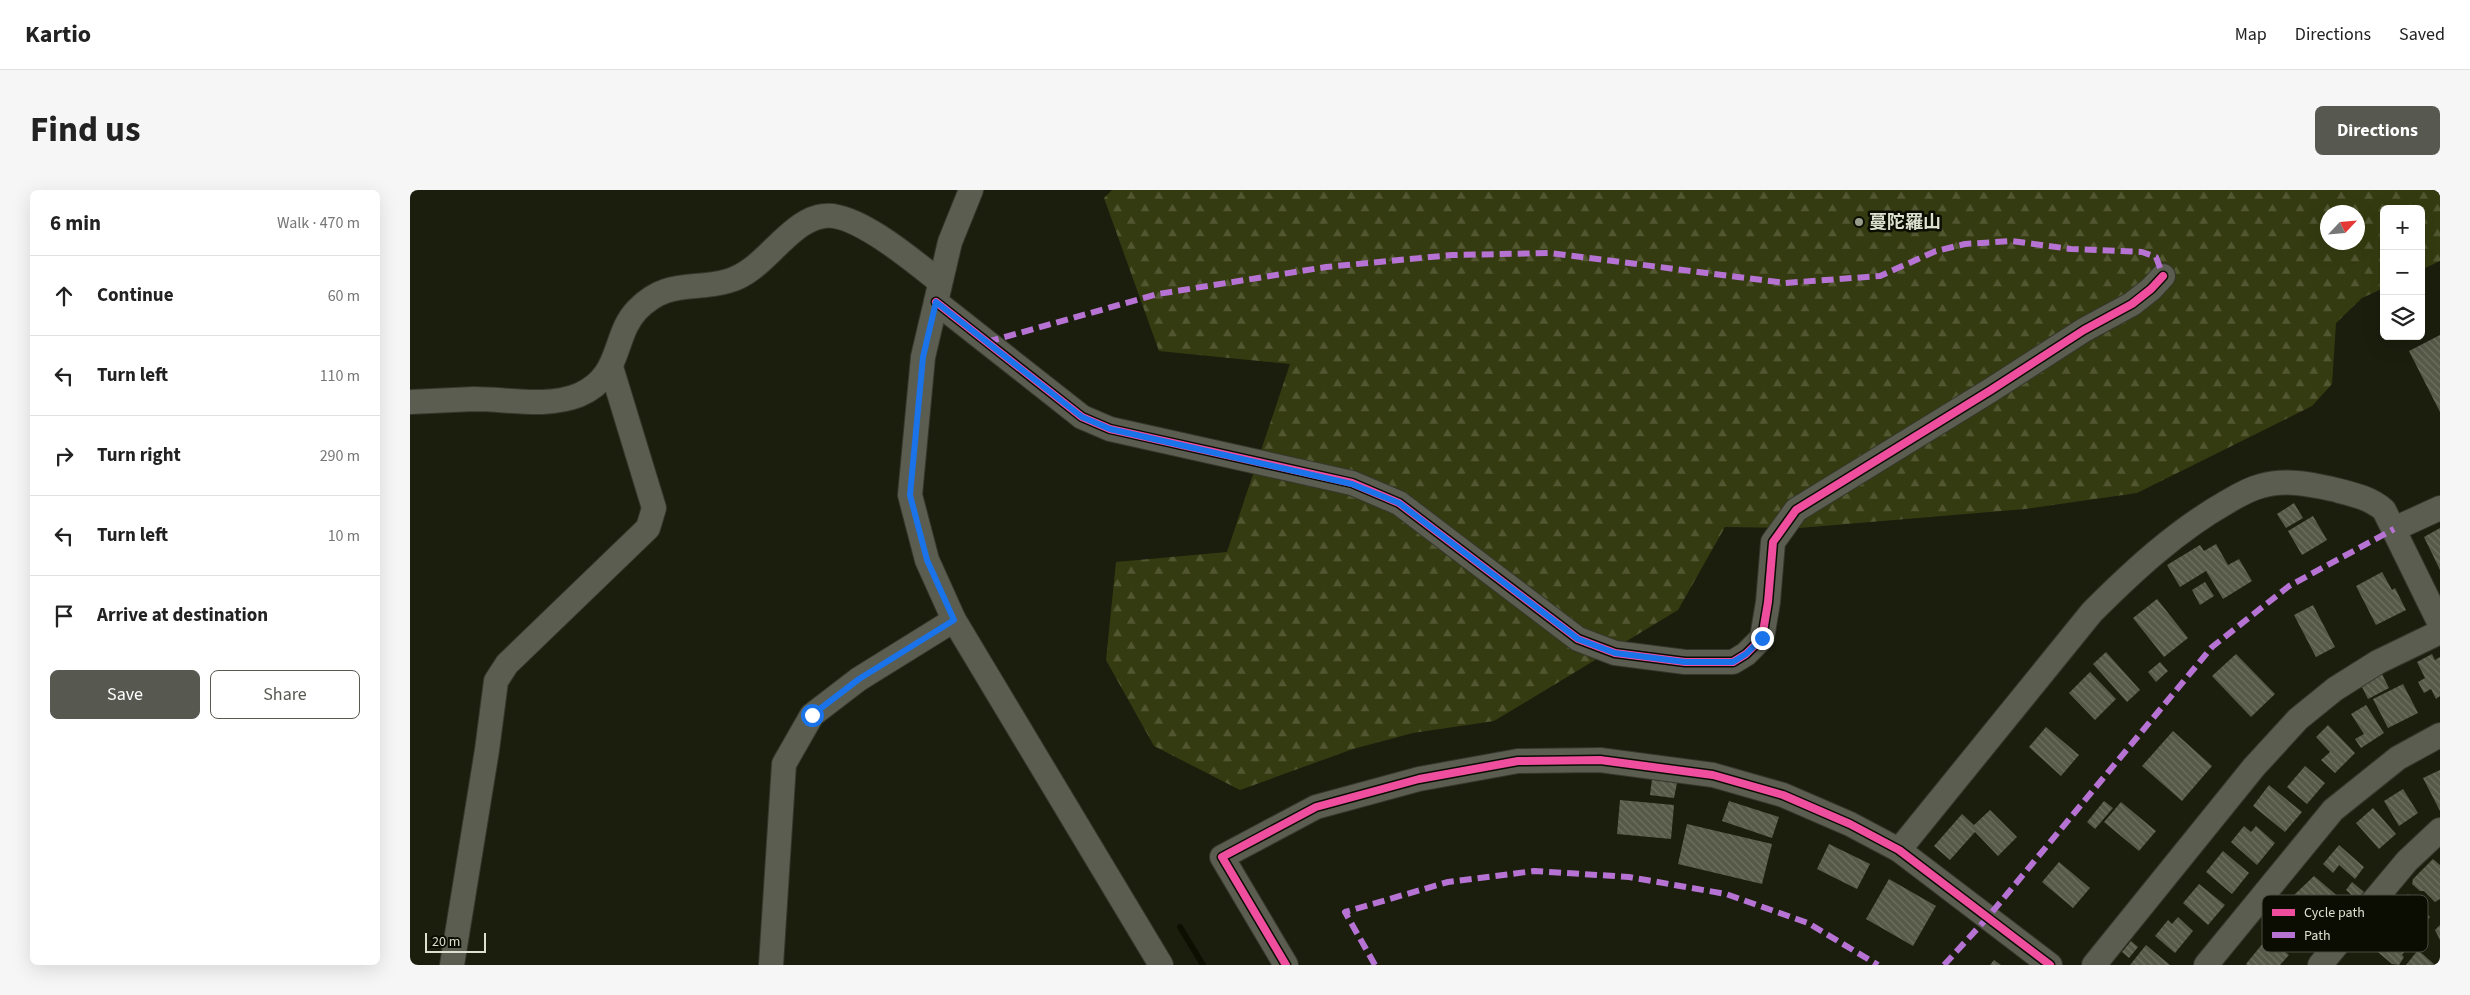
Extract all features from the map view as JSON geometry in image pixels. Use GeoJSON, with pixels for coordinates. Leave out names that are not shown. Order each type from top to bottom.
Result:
{"type":"FeatureCollection","features":[{"type":"Feature","properties":{"kind":"street"},"geometry":{"type":"LineString","coordinates":[[971,190],[950,242],[923,357],[910,495],[927,560],[954,620],[1161,965]]}},
{"type":"Feature","properties":{"kind":"street"},"geometry":{"type":"LineString","coordinates":[[410,402],[475,399],[558,402],[580,394],[596,385],[611,367],[636,311],[659,291],[728,281],[746,274],[801,224],[824,215],[855,222],[900,250],[938,292],[1075,411],[1089,420],[1110,429],[1352,484],[1399,503],[1578,639],[1615,653],[1685,662],[1733,662],[1746,654],[1762,638],[1768,602],[1773,542],[1796,510],[1991,390],[2084,330],[2132,304],[2151,289],[2163,276]]}},
{"type":"Feature","properties":{"kind":"street"},"geometry":{"type":"LineString","coordinates":[[452,965],[487,750],[496,681],[507,664],[648,528],[654,508],[611,367]]}},
{"type":"Feature","properties":{"kind":"street"},"geometry":{"type":"LineString","coordinates":[[1899,850],[2092,612],[2126,578],[2164,545],[2208,513],[2260,486],[2288,482],[2315,485],[2375,502],[2384,510],[2440,624]]}},
{"type":"Feature","properties":{"kind":"street"},"geometry":{"type":"LineString","coordinates":[[2394,529],[2440,508]]}},
{"type":"Feature","properties":{"kind":"street"},"geometry":{"type":"LineString","coordinates":[[771,965],[784,764],[812,715],[859,679],[954,620]]}},
{"type":"Feature","properties":{"kind":"street"},"geometry":{"type":"LineString","coordinates":[[2094,965],[2254,767],[2298,719],[2335,689],[2378,662],[2440,632]]}},
{"type":"Feature","properties":{"kind":"street"},"geometry":{"type":"LineString","coordinates":[[2263,895],[2333,810],[2398,758],[2440,735]]}},
{"type":"Feature","properties":{"kind":"street"},"geometry":{"type":"LineString","coordinates":[[1286,965],[1222,857],[1316,807],[1419,779],[1518,762],[1600,760],[1713,775],[1783,796],[1850,824],[1899,850],[2050,965]]}},
{"type":"Feature","properties":{"kind":"street"},"geometry":{"type":"LineString","coordinates":[[2379,895],[2407,861],[2440,830]]}},
{"type":"Feature","properties":{"kind":"street"},"geometry":{"type":"LineString","coordinates":[[2206,965],[2262,897]]}},
{"type":"Feature","properties":{"kind":"street"},"geometry":{"type":"LineString","coordinates":[[2320,965],[2331,952]]}},
{"type":"Feature","properties":{"kind":"green space"},"geometry":{"type":"Polygon","coordinates":[[[1112,190],[2440,190],[2440,261],[2425,268],[2425,205],[2380,205],[2380,290],[2362,298],[2336,323],[2332,384],[2312,406],[2137,493],[2025,509],[1799,528],[1725,527],[1678,610],[1494,721],[1413,733],[1353,749],[1240,790],[1154,746],[1106,660],[1116,562],[1227,552],[1290,364],[1159,351],[1104,198],[1112,190]]]}},
{"type":"Feature","properties":{"kind":"building"},"geometry":{"type":"Polygon","coordinates":[[[2440,335],[2440,412],[2409,351],[2440,335]]]}},
{"type":"Feature","properties":{"kind":"building"},"geometry":{"type":"Polygon","coordinates":[[[2294,503],[2303,518],[2286,528],[2277,514],[2294,503]]]}},
{"type":"Feature","properties":{"kind":"building"},"geometry":{"type":"Polygon","coordinates":[[[2313,516],[2327,540],[2302,555],[2288,531],[2313,516]]]}},
{"type":"Feature","properties":{"kind":"building"},"geometry":{"type":"Polygon","coordinates":[[[2440,528],[2440,570],[2424,537],[2440,528]]]}},
{"type":"Feature","properties":{"kind":"building"},"geometry":{"type":"Polygon","coordinates":[[[2216,544],[2228,565],[2239,559],[2252,581],[2223,599],[2206,571],[2180,587],[2167,565],[2200,545],[2204,551],[2216,544]]]}},
{"type":"Feature","properties":{"kind":"building"},"geometry":{"type":"Polygon","coordinates":[[[2382,572],[2392,590],[2395,588],[2406,610],[2376,625],[2356,586],[2382,572]]]}},
{"type":"Feature","properties":{"kind":"building"},"geometry":{"type":"Polygon","coordinates":[[[2205,582],[2214,596],[2200,605],[2192,590],[2205,582]]]}},
{"type":"Feature","properties":{"kind":"building"},"geometry":{"type":"Polygon","coordinates":[[[2157,599],[2188,638],[2164,657],[2133,618],[2157,599]]]}},
{"type":"Feature","properties":{"kind":"building"},"geometry":{"type":"Polygon","coordinates":[[[2313,605],[2335,647],[2316,657],[2294,615],[2313,605]]]}},
{"type":"Feature","properties":{"kind":"building"},"geometry":{"type":"Polygon","coordinates":[[[2106,652],[2140,690],[2127,702],[2093,664],[2106,652]]]}},
{"type":"Feature","properties":{"kind":"building"},"geometry":{"type":"Polygon","coordinates":[[[2236,654],[2275,694],[2251,717],[2212,676],[2236,654]]]}},
{"type":"Feature","properties":{"kind":"building"},"geometry":{"type":"Polygon","coordinates":[[[2432,654],[2435,660],[2440,657],[2440,696],[2436,699],[2431,689],[2424,693],[2418,682],[2425,678],[2417,662],[2432,654]]]}},
{"type":"Feature","properties":{"kind":"building"},"geometry":{"type":"Polygon","coordinates":[[[2160,662],[2168,671],[2156,682],[2148,672],[2160,662]]]}},
{"type":"Feature","properties":{"kind":"building"},"geometry":{"type":"Polygon","coordinates":[[[2090,672],[2116,699],[2095,720],[2069,693],[2090,672]]]}},
{"type":"Feature","properties":{"kind":"building"},"geometry":{"type":"Polygon","coordinates":[[[2382,674],[2389,688],[2368,699],[2361,685],[2382,674]]]}},
{"type":"Feature","properties":{"kind":"building"},"geometry":{"type":"Polygon","coordinates":[[[2403,684],[2418,713],[2388,728],[2373,699],[2403,684]]]}},
{"type":"Feature","properties":{"kind":"building"},"geometry":{"type":"Polygon","coordinates":[[[2366,705],[2384,733],[2361,748],[2355,739],[2364,734],[2351,714],[2366,705]]]}},
{"type":"Feature","properties":{"kind":"building"},"geometry":{"type":"Polygon","coordinates":[[[2328,725],[2355,753],[2335,773],[2321,760],[2330,752],[2316,737],[2328,725]]]}},
{"type":"Feature","properties":{"kind":"building"},"geometry":{"type":"Polygon","coordinates":[[[2046,727],[2079,755],[2061,776],[2029,747],[2046,727]]]}},
{"type":"Feature","properties":{"kind":"building"},"geometry":{"type":"Polygon","coordinates":[[[2173,731],[2212,766],[2182,801],[2142,766],[2173,731]]]}},
{"type":"Feature","properties":{"kind":"building"},"geometry":{"type":"Polygon","coordinates":[[[2305,766],[2325,783],[2307,804],[2287,787],[2305,766]]]}},
{"type":"Feature","properties":{"kind":"building"},"geometry":{"type":"Polygon","coordinates":[[[2440,770],[2440,811],[2423,778],[2440,770]]]}},
{"type":"Feature","properties":{"kind":"building"},"geometry":{"type":"Polygon","coordinates":[[[1652,779],[1677,783],[1674,798],[1650,795],[1652,779]]]}},
{"type":"Feature","properties":{"kind":"building"},"geometry":{"type":"Polygon","coordinates":[[[2269,785],[2302,812],[2285,832],[2253,806],[2269,785]]]}},
{"type":"Feature","properties":{"kind":"building"},"geometry":{"type":"Polygon","coordinates":[[[2403,789],[2418,813],[2399,826],[2384,801],[2403,789]]]}},
{"type":"Feature","properties":{"kind":"building"},"geometry":{"type":"Polygon","coordinates":[[[1620,800],[1674,805],[1671,839],[1617,834],[1620,800]]]}},
{"type":"Feature","properties":{"kind":"building"},"geometry":{"type":"Polygon","coordinates":[[[1729,801],[1779,817],[1772,838],[1722,821],[1729,801]]]}},
{"type":"Feature","properties":{"kind":"building"},"geometry":{"type":"Polygon","coordinates":[[[2104,801],[2113,808],[2095,829],[2087,822],[2104,801]]]}},
{"type":"Feature","properties":{"kind":"building"},"geometry":{"type":"Polygon","coordinates":[[[2121,802],[2156,831],[2139,851],[2104,822],[2121,802]]]}},
{"type":"Feature","properties":{"kind":"building"},"geometry":{"type":"Polygon","coordinates":[[[2373,808],[2396,834],[2379,849],[2356,823],[2373,808]]]}},
{"type":"Feature","properties":{"kind":"building"},"geometry":{"type":"Polygon","coordinates":[[[1990,810],[2017,837],[1998,856],[1975,832],[1950,860],[1934,846],[1962,814],[1974,825],[1990,810]]]}},
{"type":"Feature","properties":{"kind":"building"},"geometry":{"type":"Polygon","coordinates":[[[1687,824],[1772,844],[1762,884],[1678,864],[1687,824]]]}},
{"type":"Feature","properties":{"kind":"building"},"geometry":{"type":"Polygon","coordinates":[[[2244,826],[2251,832],[2256,826],[2275,843],[2257,865],[2231,842],[2244,826]]]}},
{"type":"Feature","properties":{"kind":"building"},"geometry":{"type":"Polygon","coordinates":[[[1829,844],[1870,864],[1857,889],[1817,869],[1829,844]]]}},
{"type":"Feature","properties":{"kind":"building"},"geometry":{"type":"Polygon","coordinates":[[[2339,845],[2364,867],[2355,879],[2339,865],[2333,873],[2323,864],[2339,845]]]}},
{"type":"Feature","properties":{"kind":"building"},"geometry":{"type":"Polygon","coordinates":[[[2223,851],[2249,873],[2232,894],[2206,872],[2223,851]]]}},
{"type":"Feature","properties":{"kind":"building"},"geometry":{"type":"Polygon","coordinates":[[[2433,859],[2440,865],[2440,899],[2435,902],[2424,891],[2420,891],[2412,884],[2413,879],[2433,859]]]}},
{"type":"Feature","properties":{"kind":"building"},"geometry":{"type":"Polygon","coordinates":[[[2059,862],[2090,888],[2073,908],[2042,882],[2059,862]]]}},
{"type":"Feature","properties":{"kind":"building"},"geometry":{"type":"Polygon","coordinates":[[[2314,876],[2336,895],[2294,895],[2314,876]]]}},
{"type":"Feature","properties":{"kind":"building"},"geometry":{"type":"Polygon","coordinates":[[[1889,879],[1936,906],[1913,946],[1866,919],[1889,879]]]}},
{"type":"Feature","properties":{"kind":"building"},"geometry":{"type":"Polygon","coordinates":[[[2352,882],[2364,892],[2361,895],[2352,895],[2346,890],[2352,882]]]}},
{"type":"Feature","properties":{"kind":"building"},"geometry":{"type":"Polygon","coordinates":[[[2199,884],[2225,905],[2208,925],[2183,903],[2199,884]]]}},
{"type":"Feature","properties":{"kind":"building"},"geometry":{"type":"Polygon","coordinates":[[[2178,917],[2193,931],[2175,953],[2155,936],[2168,920],[2172,924],[2178,917]]]}},
{"type":"Feature","properties":{"kind":"building"},"geometry":{"type":"Polygon","coordinates":[[[2440,925],[2440,940],[2435,930],[2440,925]]]}},
{"type":"Feature","properties":{"kind":"building"},"geometry":{"type":"Polygon","coordinates":[[[2131,941],[2138,947],[2129,958],[2122,952],[2131,941]]]}},
{"type":"Feature","properties":{"kind":"building"},"geometry":{"type":"Polygon","coordinates":[[[2262,944],[2262,952],[2286,952],[2289,955],[2280,965],[2246,964],[2262,944]]]}},
{"type":"Feature","properties":{"kind":"building"},"geometry":{"type":"Polygon","coordinates":[[[2146,945],[2170,965],[2130,965],[2146,945]]]}},
{"type":"Feature","properties":{"kind":"building"},"geometry":{"type":"Polygon","coordinates":[[[2378,952],[2404,952],[2402,955],[2404,957],[2399,965],[2392,964],[2378,952]]]}},
{"type":"Feature","properties":{"kind":"building"},"geometry":{"type":"Polygon","coordinates":[[[2416,952],[2420,952],[2435,965],[2406,965],[2416,952]]]}},
{"type":"Feature","properties":{"kind":"building"},"geometry":{"type":"Polygon","coordinates":[[[1994,960],[2001,965],[1990,965],[1994,960]]]}},
{"type":"Feature","properties":{"kind":"waterway"},"geometry":{"type":"LineString","coordinates":[[1180,927],[1203,965]]}},
{"type":"Feature","properties":{"kind":"marked path"},"geometry":{"type":"LineString","coordinates":[[987,342],[1158,294],[1326,267],[1452,255],[1550,253],[1785,283],[1880,276],[1936,251],[1965,244],[2012,241],[2071,249],[2142,252],[2156,257],[2163,276]]}},
{"type":"Feature","properties":{"kind":"marked path"},"geometry":{"type":"LineString","coordinates":[[1944,965],[1988,917],[2212,647],[2289,586],[2394,529]]}},
{"type":"Feature","properties":{"kind":"marked path"},"geometry":{"type":"LineString","coordinates":[[1375,965],[1345,912],[1448,882],[1534,871],[1629,877],[1726,894],[1808,923],[1878,965]]}},
{"type":"Feature","properties":{"kind":"cycle path"},"geometry":{"type":"LineString","coordinates":[[936,302],[1082,417],[1110,429],[1352,483],[1399,503],[1578,639],[1615,653],[1685,662],[1733,662],[1746,654],[1762,638],[1768,602],[1773,542],[1796,510],[1991,390],[2084,330],[2132,304],[2151,289],[2163,276]]}},
{"type":"Feature","properties":{"kind":"cycle path"},"geometry":{"type":"LineString","coordinates":[[1286,965],[1222,857],[1316,807],[1419,779],[1518,761],[1600,760],[1713,775],[1783,795],[1850,824],[1899,850],[2050,965]]}},
{"type":"Feature","properties":{"kind":"place","name":"蔓陀羅山"},"geometry":{"type":"Point","coordinates":[1859,222]}},
{"type":"Feature","properties":{"kind":"route"},"geometry":{"type":"LineString","coordinates":[[812,715],[859,679],[954,620],[927,560],[910,495],[923,357],[936,302],[1082,417],[1110,429],[1352,484],[1399,503],[1578,639],[1615,653],[1685,662],[1733,662],[1746,654],[1762,638]]}}]}
